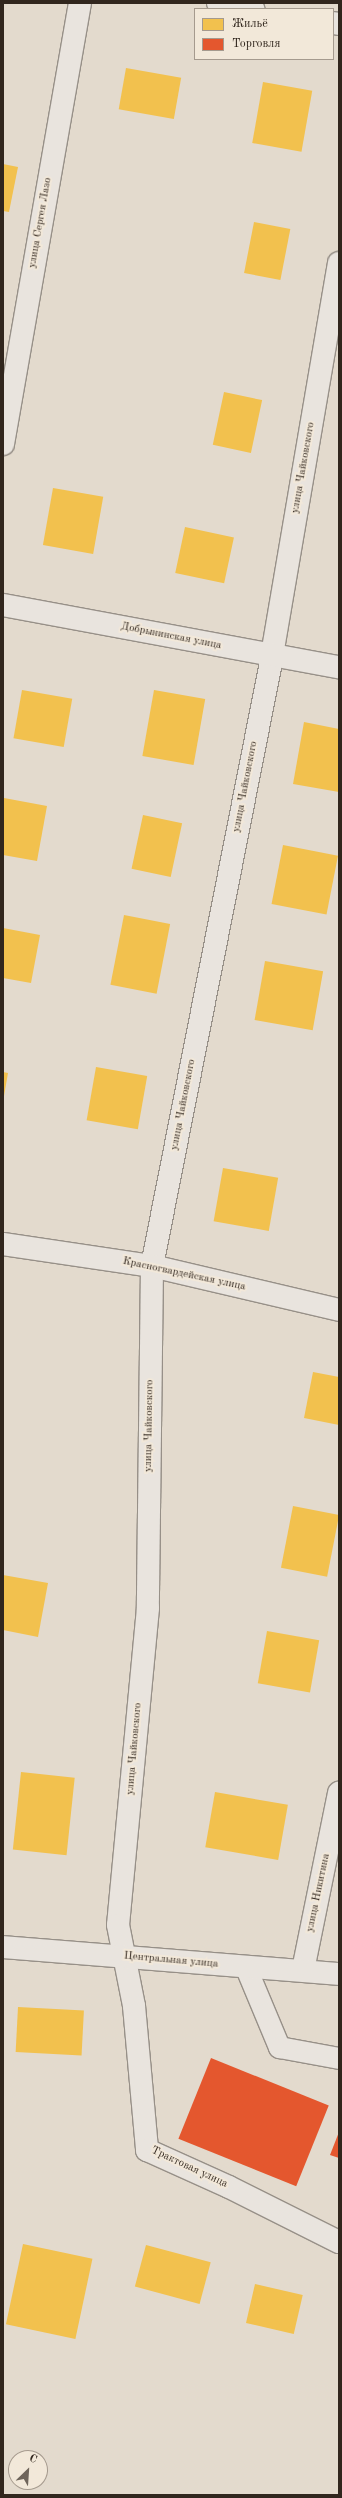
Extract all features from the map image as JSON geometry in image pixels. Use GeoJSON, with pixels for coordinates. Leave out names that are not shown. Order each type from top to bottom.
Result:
{"type":"FeatureCollection","features":[{"type":"Feature","properties":{"kind":"street","name":"улица Сергея Лазо"},"geometry":{"type":"LineString","coordinates":[[3,444],[80,3]]}},
{"type":"Feature","properties":{"kind":"street"},"geometry":{"type":"LineString","coordinates":[[218,3],[247,8]]}},
{"type":"Feature","properties":{"kind":"street","name":"улица Чайковского"},"geometry":{"type":"LineString","coordinates":[[125,1957],[118,1925],[148,1608],[152,1266],[272,657],[339,263]]}},
{"type":"Feature","properties":{"kind":"street","name":"Добрынинская улица"},"geometry":{"type":"LineString","coordinates":[[3,605],[272,657],[339,667]]}},
{"type":"Feature","properties":{"kind":"street","name":"Красногвардейская улица"},"geometry":{"type":"LineString","coordinates":[[3,1244],[152,1266],[339,1310]]}},
{"type":"Feature","properties":{"kind":"street","name":"улица Никитина"},"geometry":{"type":"LineString","coordinates":[[303,1970],[339,1793]]}},
{"type":"Feature","properties":{"kind":"street","name":"Центральная улица"},"geometry":{"type":"LineString","coordinates":[[3,1948],[246,1968],[303,1970],[339,1974]]}},
{"type":"Feature","properties":{"kind":"street","name":"Трактовая улица"},"geometry":{"type":"LineString","coordinates":[[125,1957],[134,2006],[147,2150],[229,2187],[339,2242]]}},
{"type":"Feature","properties":{"kind":"lane"},"geometry":{"type":"LineString","coordinates":[[246,1968],[279,2046],[339,2058]]}},
{"type":"Feature","properties":{"kind":"building: Жильё"},"geometry":{"type":"Polygon","coordinates":[[[126,68],[181,78],[174,119],[119,109],[126,68]]]}},
{"type":"Feature","properties":{"kind":"building: Жильё"},"geometry":{"type":"Polygon","coordinates":[[[263,82],[312,91],[301,152],[252,143],[263,82]]]}},
{"type":"Feature","properties":{"kind":"building: Жильё"},"geometry":{"type":"Polygon","coordinates":[[[3,164],[18,167],[9,212],[3,211],[3,164]]]}},
{"type":"Feature","properties":{"kind":"building: Жильё"},"geometry":{"type":"Polygon","coordinates":[[[254,222],[290,229],[280,280],[244,273],[254,222]]]}},
{"type":"Feature","properties":{"kind":"building: Жильё"},"geometry":{"type":"Polygon","coordinates":[[[224,392],[262,400],[251,453],[213,445],[224,392]]]}},
{"type":"Feature","properties":{"kind":"building: Жильё"},"geometry":{"type":"Polygon","coordinates":[[[53,488],[103,497],[93,554],[43,545],[53,488]]]}},
{"type":"Feature","properties":{"kind":"building: Жильё"},"geometry":{"type":"Polygon","coordinates":[[[185,527],[234,537],[224,583],[175,573],[185,527]]]}},
{"type":"Feature","properties":{"kind":"building: Жильё"},"geometry":{"type":"Polygon","coordinates":[[[22,690],[72,699],[64,747],[13,738],[22,690]]]}},
{"type":"Feature","properties":{"kind":"building: Жильё"},"geometry":{"type":"Polygon","coordinates":[[[154,690],[205,699],[194,765],[142,756],[154,690]]]}},
{"type":"Feature","properties":{"kind":"building: Жильё"},"geometry":{"type":"Polygon","coordinates":[[[304,722],[339,729],[339,792],[293,784],[304,722]]]}},
{"type":"Feature","properties":{"kind":"building: Жильё"},"geometry":{"type":"Polygon","coordinates":[[[4,798],[47,806],[37,861],[3,855],[4,798]]]}},
{"type":"Feature","properties":{"kind":"building: Жильё"},"geometry":{"type":"Polygon","coordinates":[[[143,815],[182,823],[171,877],[132,869],[143,815]]]}},
{"type":"Feature","properties":{"kind":"building: Жильё"},"geometry":{"type":"Polygon","coordinates":[[[283,845],[338,856],[327,915],[272,904],[283,845]]]}},
{"type":"Feature","properties":{"kind":"building: Жильё"},"geometry":{"type":"Polygon","coordinates":[[[124,915],[170,924],[157,994],[110,985],[124,915]]]}},
{"type":"Feature","properties":{"kind":"building: Жильё"},"geometry":{"type":"Polygon","coordinates":[[[3,928],[40,935],[31,983],[3,978],[3,928]]]}},
{"type":"Feature","properties":{"kind":"building: Жильё"},"geometry":{"type":"Polygon","coordinates":[[[265,961],[323,971],[313,1030],[255,1020],[265,961]]]}},
{"type":"Feature","properties":{"kind":"building: Жильё"},"geometry":{"type":"Polygon","coordinates":[[[96,1067],[147,1076],[138,1129],[87,1120],[96,1067]]]}},
{"type":"Feature","properties":{"kind":"building: Жильё"},"geometry":{"type":"Polygon","coordinates":[[[3,1072],[8,1073],[4,1096],[3,1096],[3,1072]]]}},
{"type":"Feature","properties":{"kind":"building: Жильё"},"geometry":{"type":"Polygon","coordinates":[[[223,1168],[278,1178],[269,1231],[214,1221],[223,1168]]]}},
{"type":"Feature","properties":{"kind":"building: Жильё"},"geometry":{"type":"Polygon","coordinates":[[[313,1372],[339,1377],[339,1425],[304,1418],[313,1372]]]}},
{"type":"Feature","properties":{"kind":"building: Жильё"},"geometry":{"type":"Polygon","coordinates":[[[293,1506],[339,1515],[327,1577],[281,1568],[293,1506]]]}},
{"type":"Feature","properties":{"kind":"building: Жильё"},"geometry":{"type":"Polygon","coordinates":[[[3,1575],[48,1583],[38,1637],[3,1630],[3,1575]]]}},
{"type":"Feature","properties":{"kind":"building: Жильё"},"geometry":{"type":"Polygon","coordinates":[[[267,1631],[319,1640],[310,1692],[258,1683],[267,1631]]]}},
{"type":"Feature","properties":{"kind":"building: Жильё"},"geometry":{"type":"Polygon","coordinates":[[[21,1772],[75,1778],[67,1855],[13,1850],[21,1772]]]}},
{"type":"Feature","properties":{"kind":"building: Жильё"},"geometry":{"type":"Polygon","coordinates":[[[215,1792],[288,1805],[278,1860],[205,1847],[215,1792]]]}},
{"type":"Feature","properties":{"kind":"building: Жильё"},"geometry":{"type":"Polygon","coordinates":[[[18,2007],[84,2010],[82,2055],[16,2052],[18,2007]]]}},
{"type":"Feature","properties":{"kind":"building: Жильё"},"geometry":{"type":"Polygon","coordinates":[[[23,2244],[92,2259],[75,2339],[6,2324],[23,2244]]]}},
{"type":"Feature","properties":{"kind":"building: Жильё"},"geometry":{"type":"Polygon","coordinates":[[[146,2245],[211,2262],[200,2304],[135,2287],[146,2245]]]}},
{"type":"Feature","properties":{"kind":"building: Жильё"},"geometry":{"type":"Polygon","coordinates":[[[255,2284],[303,2295],[294,2334],[246,2323],[255,2284]]]}},
{"type":"Feature","properties":{"kind":"building: Торговля"},"geometry":{"type":"Polygon","coordinates":[[[211,2058],[329,2106],[296,2186],[178,2139],[211,2058]]]}},
{"type":"Feature","properties":{"kind":"building: Торговля"},"geometry":{"type":"Polygon","coordinates":[[[339,2132],[339,2158],[330,2155],[339,2132]]]}}]}
